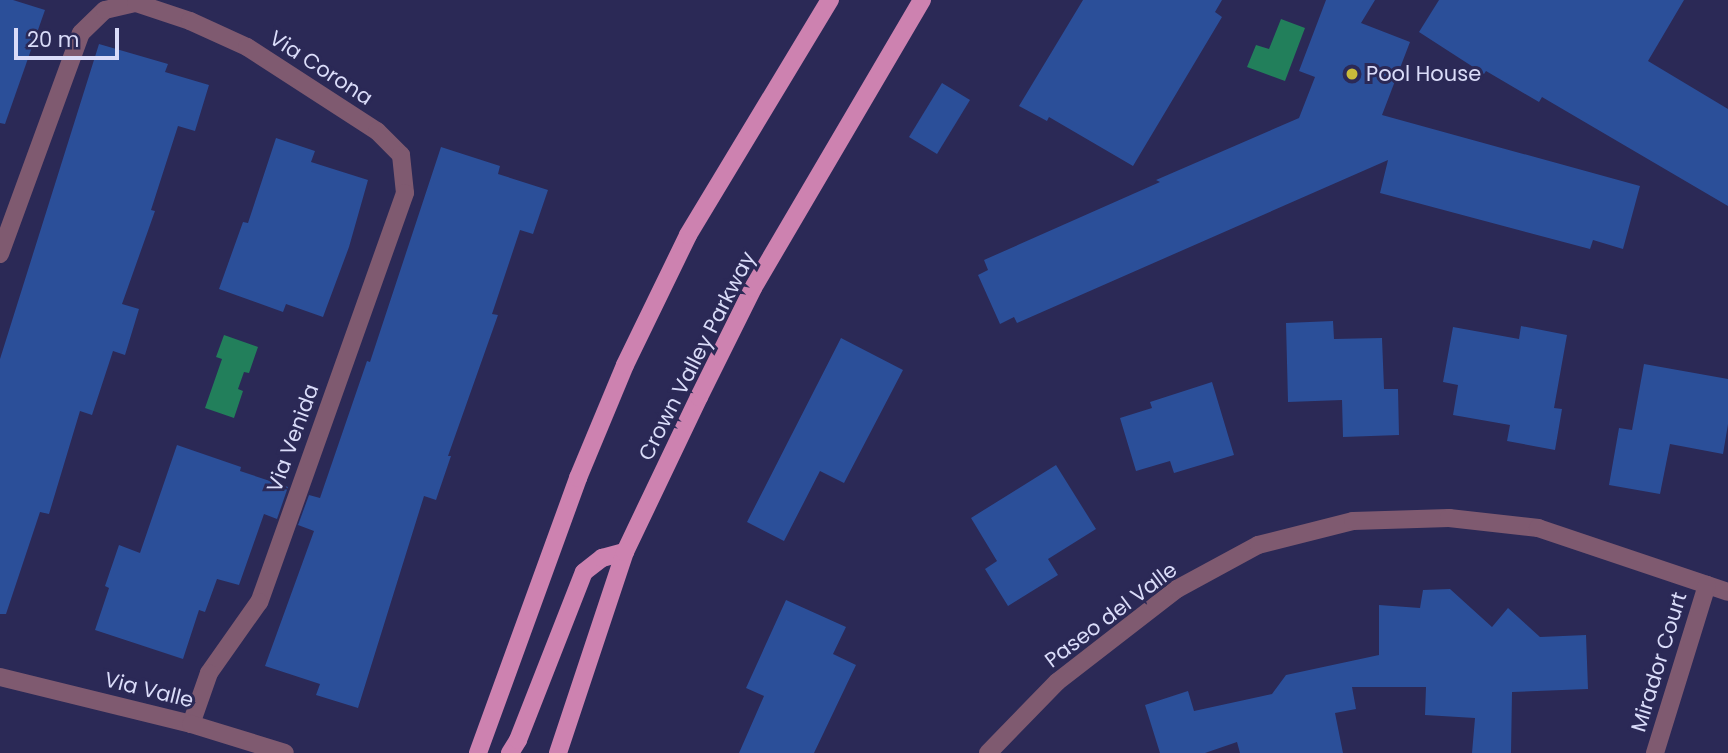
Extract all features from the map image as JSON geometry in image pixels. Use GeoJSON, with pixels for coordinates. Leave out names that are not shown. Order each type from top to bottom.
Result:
{"type":"FeatureCollection","features":[{"type":"Feature","properties":{"kind":"main road"},"geometry":{"type":"LineString","coordinates":[[478,753],[578,478],[625,365],[688,235],[830,0]]}},
{"type":"Feature","properties":{"kind":"main road","name":"Crown Valley Parkway"},"geometry":{"type":"LineString","coordinates":[[558,753],[625,552],[753,288],[922,0]]}},
{"type":"Feature","properties":{"kind":"main road"},"geometry":{"type":"LineString","coordinates":[[510,753],[518,740],[584,572],[601,558],[625,552]]}},
{"type":"Feature","properties":{"kind":"street","name":"Via Corona"},"geometry":{"type":"LineString","coordinates":[[0,254],[81,33],[105,10],[136,3],[190,21],[247,47],[377,131],[401,155]]}},
{"type":"Feature","properties":{"kind":"street","name":"Via Venida"},"geometry":{"type":"LineString","coordinates":[[191,724],[209,673],[259,602],[405,193],[401,155]]}},
{"type":"Feature","properties":{"kind":"street","name":"Paseo del Valle"},"geometry":{"type":"LineString","coordinates":[[988,753],[1057,682],[1177,589],[1258,545],[1353,521],[1449,518],[1538,528],[1728,592]]}},
{"type":"Feature","properties":{"kind":"street","name":"Mirador Court"},"geometry":{"type":"LineString","coordinates":[[1655,753],[1707,585]]}},
{"type":"Feature","properties":{"kind":"street","name":"Via Valle"},"geometry":{"type":"LineString","coordinates":[[0,677],[191,724],[285,753]]}},
{"type":"Feature","properties":{"kind":"shaded area"},"geometry":{"type":"Polygon","coordinates":[[[1281,19],[1305,28],[1285,81],[1247,67],[1256,45],[1269,49],[1281,19]]]}},
{"type":"Feature","properties":{"kind":"shaded area"},"geometry":{"type":"Polygon","coordinates":[[[224,335],[258,347],[249,373],[244,372],[238,389],[243,391],[234,418],[205,408],[222,359],[216,357],[224,335]]]}},
{"type":"Feature","properties":{"kind":"building"},"geometry":{"type":"Polygon","coordinates":[[[0,0],[13,0],[45,10],[5,124],[0,123],[0,0]]]}},
{"type":"Feature","properties":{"kind":"building"},"geometry":{"type":"Polygon","coordinates":[[[1083,0],[1222,0],[1215,12],[1222,17],[1133,166],[1049,117],[1047,121],[1019,106],[1083,0]]]}},
{"type":"Feature","properties":{"kind":"building"},"geometry":{"type":"Polygon","coordinates":[[[1326,0],[1375,0],[1361,23],[1410,42],[1382,115],[1640,186],[1623,249],[1593,240],[1590,249],[1380,193],[1388,160],[1017,323],[1014,317],[1000,324],[978,275],[988,270],[984,260],[1160,182],[1156,180],[1299,118],[1315,77],[1299,71],[1326,0]]]}},
{"type":"Feature","properties":{"kind":"building"},"geometry":{"type":"Polygon","coordinates":[[[1439,0],[1684,0],[1648,61],[1728,109],[1728,206],[1542,97],[1539,102],[1486,71],[1484,74],[1419,32],[1439,0]]]}},
{"type":"Feature","properties":{"kind":"building"},"geometry":{"type":"Polygon","coordinates":[[[99,44],[168,64],[165,72],[209,85],[195,131],[178,126],[151,210],[155,211],[122,304],[139,309],[125,355],[113,351],[92,415],[80,411],[49,514],[40,512],[6,614],[0,614],[0,359],[99,44]]]}},
{"type":"Feature","properties":{"kind":"building"},"geometry":{"type":"Polygon","coordinates":[[[942,83],[970,100],[937,154],[909,137],[942,83]]]}},
{"type":"Feature","properties":{"kind":"building"},"geometry":{"type":"Polygon","coordinates":[[[276,138],[315,151],[311,162],[368,180],[349,247],[323,317],[286,304],[283,312],[219,289],[243,222],[248,223],[276,138]]]}},
{"type":"Feature","properties":{"kind":"building"},"geometry":{"type":"Polygon","coordinates":[[[441,147],[500,166],[498,174],[548,190],[533,234],[520,230],[492,314],[498,315],[448,456],[451,456],[436,500],[424,496],[358,708],[316,695],[320,684],[265,666],[314,531],[298,525],[309,495],[320,498],[367,361],[370,362],[441,147]]]}},
{"type":"Feature","properties":{"kind":"building"},"geometry":{"type":"Polygon","coordinates":[[[1333,321],[1334,339],[1382,338],[1384,389],[1398,389],[1399,435],[1343,437],[1342,400],[1288,402],[1286,323],[1333,321]]]}},
{"type":"Feature","properties":{"kind":"building"},"geometry":{"type":"Polygon","coordinates":[[[1521,326],[1567,335],[1554,408],[1562,409],[1555,450],[1507,441],[1510,425],[1453,415],[1458,385],[1443,382],[1453,327],[1519,339],[1521,326]]]}},
{"type":"Feature","properties":{"kind":"building"},"geometry":{"type":"Polygon","coordinates":[[[841,338],[903,370],[844,483],[820,471],[784,541],[747,522],[841,338]]]}},
{"type":"Feature","properties":{"kind":"building"},"geometry":{"type":"Polygon","coordinates":[[[1644,364],[1728,379],[1728,424],[1723,454],[1670,444],[1660,494],[1609,485],[1619,428],[1632,430],[1644,364]]]}},
{"type":"Feature","properties":{"kind":"building"},"geometry":{"type":"Polygon","coordinates":[[[1212,382],[1234,455],[1174,473],[1170,461],[1136,471],[1120,418],[1152,408],[1150,402],[1212,382]]]}},
{"type":"Feature","properties":{"kind":"building"},"geometry":{"type":"Polygon","coordinates":[[[177,445],[288,487],[277,519],[264,514],[239,585],[217,579],[205,612],[199,610],[183,659],[95,630],[109,588],[105,586],[119,545],[140,553],[177,445]]]}},
{"type":"Feature","properties":{"kind":"building"},"geometry":{"type":"Polygon","coordinates":[[[1056,465],[1096,529],[1048,559],[1058,575],[1008,606],[985,569],[997,561],[971,518],[1056,465]]]}},
{"type":"Feature","properties":{"kind":"building"},"geometry":{"type":"Polygon","coordinates":[[[1450,589],[1492,627],[1508,608],[1540,637],[1586,635],[1588,689],[1512,692],[1511,753],[1472,753],[1475,718],[1425,715],[1426,687],[1352,687],[1356,709],[1335,713],[1343,753],[1240,753],[1237,742],[1205,753],[1160,753],[1145,705],[1188,691],[1194,711],[1272,694],[1286,675],[1379,655],[1379,605],[1420,608],[1423,590],[1450,589]]]}},
{"type":"Feature","properties":{"kind":"building"},"geometry":{"type":"Polygon","coordinates":[[[786,600],[846,627],[833,654],[856,665],[814,753],[739,753],[764,696],[746,688],[786,600]]]}},
{"type":"Feature","properties":{"kind":"place","name":"Pool House"},"geometry":{"type":"Point","coordinates":[1352,74]}}]}
